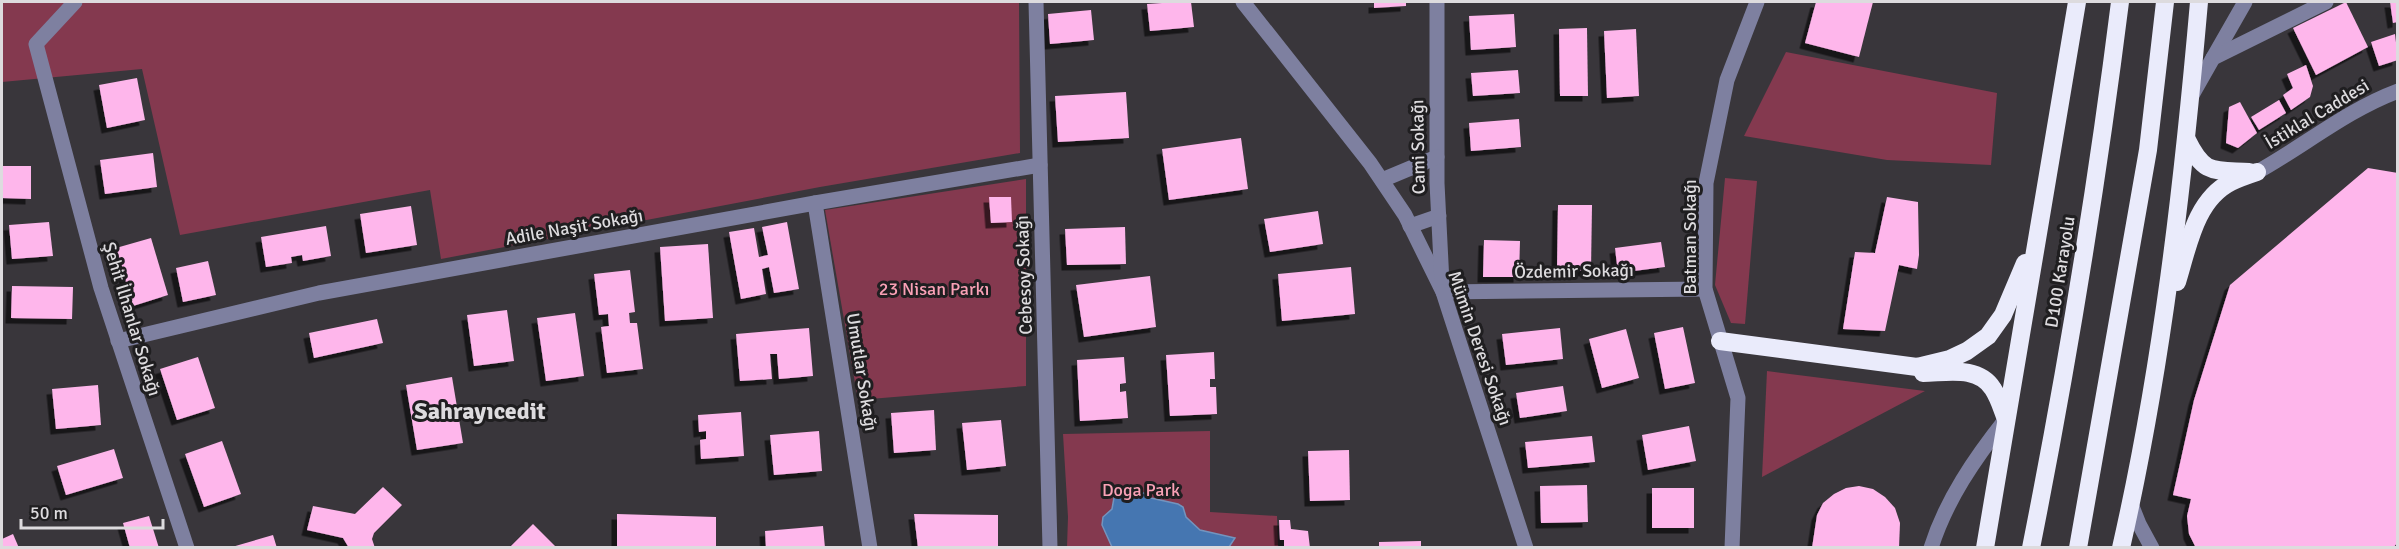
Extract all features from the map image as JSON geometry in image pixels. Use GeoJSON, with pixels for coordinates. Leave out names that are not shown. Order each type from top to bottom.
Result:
{"type":"FeatureCollection","features":[{"type":"Feature","properties":{"kind":"highway"},"geometry":{"type":"LineString","coordinates":[[1985,548],[2077,2]]}},
{"type":"Feature","properties":{"kind":"highway","name":"D100 Karayolu"},"geometry":{"type":"LineString","coordinates":[[2031,548],[2070,348],[2120,2]]}},
{"type":"Feature","properties":{"kind":"highway"},"geometry":{"type":"LineString","coordinates":[[2078,548],[2148,150],[2165,2]]}},
{"type":"Feature","properties":{"kind":"highway"},"geometry":{"type":"LineString","coordinates":[[2121,548],[2153,393],[2162,332],[2187,139],[2199,2]]}},
{"type":"Feature","properties":{"kind":"highway"},"geometry":{"type":"LineString","coordinates":[[2187,139],[2197,160],[2214,170],[2257,172]]}},
{"type":"Feature","properties":{"kind":"highway"},"geometry":{"type":"LineString","coordinates":[[2162,332],[2195,221],[2214,194],[2230,182],[2257,172]]}},
{"type":"Feature","properties":{"kind":"highway"},"geometry":{"type":"LineString","coordinates":[[2182,178],[2187,216],[2195,221]]}},
{"type":"Feature","properties":{"kind":"highway"},"geometry":{"type":"LineString","coordinates":[[1899,369],[1950,359],[1967,351],[1988,336],[2003,315],[2036,237]]}},
{"type":"Feature","properties":{"kind":"highway"},"geometry":{"type":"LineString","coordinates":[[1722,348],[1899,369],[1974,374],[1985,379],[1993,389],[2006,419]]}},
{"type":"Feature","properties":{"kind":"street","name":"Şehit İlhanlar Sokağı"},"geometry":{"type":"LineString","coordinates":[[75,2],[36,44],[117,341],[187,548]]}},
{"type":"Feature","properties":{"kind":"street","name":"Cebesoy Sokağı"},"geometry":{"type":"LineString","coordinates":[[1036,2],[1050,548]]}},
{"type":"Feature","properties":{"kind":"street","name":"Mümin Deresi Sokağı"},"geometry":{"type":"LineString","coordinates":[[1243,2],[1382,180],[1410,226],[1443,292],[1526,548]]}},
{"type":"Feature","properties":{"kind":"street","name":"Cami Sokağı"},"geometry":{"type":"LineString","coordinates":[[1437,2],[1437,157],[1443,292]]}},
{"type":"Feature","properties":{"kind":"street","name":"Batman Sokağı"},"geometry":{"type":"LineString","coordinates":[[1732,548],[1738,398],[1705,289],[1706,183],[1727,80],[1757,2]]}},
{"type":"Feature","properties":{"kind":"street"},"geometry":{"type":"LineString","coordinates":[[2190,98],[2245,2]]}},
{"type":"Feature","properties":{"kind":"street"},"geometry":{"type":"LineString","coordinates":[[2213,58],[2326,2]]}},
{"type":"Feature","properties":{"kind":"street","name":"İstiklal Caddesi"},"geometry":{"type":"LineString","coordinates":[[2257,172],[2376,99],[2397,91]]}},
{"type":"Feature","properties":{"kind":"street"},"geometry":{"type":"LineString","coordinates":[[1382,180],[1437,157]]}},
{"type":"Feature","properties":{"kind":"street","name":"Adile Naşit Sokağı"},"geometry":{"type":"LineString","coordinates":[[117,341],[319,293],[815,203],[1040,165]]}},
{"type":"Feature","properties":{"kind":"street","name":"Umutlar Sokağı"},"geometry":{"type":"LineString","coordinates":[[815,203],[870,548]]}},
{"type":"Feature","properties":{"kind":"street"},"geometry":{"type":"LineString","coordinates":[[1410,226],[1439,216]]}},
{"type":"Feature","properties":{"kind":"street","name":"Özdemir Sokağı"},"geometry":{"type":"LineString","coordinates":[[1443,292],[1705,289]]}},
{"type":"Feature","properties":{"kind":"street"},"geometry":{"type":"LineString","coordinates":[[1931,548],[1940,520],[1978,455],[2006,419]]}},
{"type":"Feature","properties":{"kind":"street"},"geometry":{"type":"LineString","coordinates":[[2131,504],[2152,548]]}},
{"type":"Feature","properties":{"kind":"green space"},"geometry":{"type":"Polygon","coordinates":[[[2,2],[1019,2],[1020,153],[820,187],[441,259],[430,190],[180,235],[142,69],[2,82],[2,2]]]}},
{"type":"Feature","properties":{"kind":"green space"},"geometry":{"type":"Polygon","coordinates":[[[1786,52],[1997,93],[1991,165],[1887,160],[1744,136],[1786,52]]]}},
{"type":"Feature","properties":{"kind":"green space"},"geometry":{"type":"Polygon","coordinates":[[[1725,178],[1757,181],[1745,324],[1731,323],[1715,285],[1725,178]]]}},
{"type":"Feature","properties":{"kind":"green space","name":"23 Nisan Parkı"},"geometry":{"type":"Polygon","coordinates":[[[1026,179],[1026,386],[858,400],[825,210],[1026,179]]]}},
{"type":"Feature","properties":{"kind":"green space"},"geometry":{"type":"Polygon","coordinates":[[[1767,371],[1925,391],[1762,477],[1767,371]]]}},
{"type":"Feature","properties":{"kind":"green space","name":"Doga Park"},"geometry":{"type":"Polygon","coordinates":[[[1210,431],[1210,512],[1277,516],[1278,547],[1067,547],[1068,517],[1063,434],[1210,431]]]}},
{"type":"Feature","properties":{"kind":"water"},"geometry":{"type":"Polygon","coordinates":[[[1128,488],[1139,490],[1151,498],[1178,504],[1183,507],[1186,517],[1200,530],[1235,538],[1229,547],[1112,547],[1102,525],[1103,517],[1112,509],[1115,492],[1128,488]]]}},
{"type":"Feature","properties":{"kind":"building"},"geometry":{"type":"Polygon","coordinates":[[[1191,2],[1194,27],[1150,31],[1147,4],[1191,2]]]}},
{"type":"Feature","properties":{"kind":"building"},"geometry":{"type":"Polygon","coordinates":[[[1374,2],[1406,2],[1406,6],[1374,8],[1374,2]]]}},
{"type":"Feature","properties":{"kind":"building"},"geometry":{"type":"Polygon","coordinates":[[[1816,2],[1873,2],[1859,57],[1805,43],[1816,2]]]}},
{"type":"Feature","properties":{"kind":"building"},"geometry":{"type":"Polygon","coordinates":[[[2346,2],[2368,47],[2316,75],[2293,28],[2346,2]]]}},
{"type":"Feature","properties":{"kind":"building"},"geometry":{"type":"Polygon","coordinates":[[[2390,2],[2398,2],[2398,22],[2393,23],[2390,2]]]}},
{"type":"Feature","properties":{"kind":"building"},"geometry":{"type":"Polygon","coordinates":[[[1091,10],[1094,40],[1050,44],[1048,14],[1091,10]]]}},
{"type":"Feature","properties":{"kind":"building"},"geometry":{"type":"Polygon","coordinates":[[[1514,14],[1516,47],[1471,50],[1469,16],[1514,14]]]}},
{"type":"Feature","properties":{"kind":"building"},"geometry":{"type":"Polygon","coordinates":[[[1587,28],[1588,96],[1560,96],[1559,29],[1587,28]]]}},
{"type":"Feature","properties":{"kind":"building"},"geometry":{"type":"Polygon","coordinates":[[[1636,29],[1639,96],[1607,98],[1604,31],[1636,29]]]}},
{"type":"Feature","properties":{"kind":"building"},"geometry":{"type":"Polygon","coordinates":[[[2395,34],[2398,60],[2379,66],[2371,42],[2395,34]]]}},
{"type":"Feature","properties":{"kind":"building"},"geometry":{"type":"Polygon","coordinates":[[[2306,65],[2313,86],[2310,97],[2291,110],[2283,95],[2293,88],[2287,74],[2306,65]]]}},
{"type":"Feature","properties":{"kind":"building"},"geometry":{"type":"Polygon","coordinates":[[[1518,70],[1520,93],[1473,96],[1471,73],[1518,70]]]}},
{"type":"Feature","properties":{"kind":"building"},"geometry":{"type":"Polygon","coordinates":[[[137,78],[145,120],[107,128],[99,85],[137,78]]]}},
{"type":"Feature","properties":{"kind":"building"},"geometry":{"type":"Polygon","coordinates":[[[1126,92],[1129,138],[1058,142],[1055,96],[1126,92]]]}},
{"type":"Feature","properties":{"kind":"building"},"geometry":{"type":"Polygon","coordinates":[[[2279,100],[2286,113],[2259,130],[2251,117],[2279,100]]]}},
{"type":"Feature","properties":{"kind":"building"},"geometry":{"type":"Polygon","coordinates":[[[2240,102],[2257,133],[2238,148],[2226,143],[2229,107],[2240,102]]]}},
{"type":"Feature","properties":{"kind":"building"},"geometry":{"type":"Polygon","coordinates":[[[1519,119],[1521,147],[1471,151],[1469,123],[1519,119]]]}},
{"type":"Feature","properties":{"kind":"building"},"geometry":{"type":"Polygon","coordinates":[[[1241,138],[1248,189],[1169,200],[1162,149],[1241,138]]]}},
{"type":"Feature","properties":{"kind":"building"},"geometry":{"type":"Polygon","coordinates":[[[153,153],[157,187],[105,194],[100,160],[153,153]]]}},
{"type":"Feature","properties":{"kind":"building"},"geometry":{"type":"Polygon","coordinates":[[[2,166],[31,166],[31,199],[2,198],[2,166]]]}},
{"type":"Feature","properties":{"kind":"building"},"geometry":{"type":"Polygon","coordinates":[[[2368,168],[2398,173],[2398,542],[2393,548],[2196,548],[2189,534],[2187,516],[2191,499],[2173,495],[2194,400],[2230,285],[2368,168]]]}},
{"type":"Feature","properties":{"kind":"building"},"geometry":{"type":"Polygon","coordinates":[[[989,197],[1011,197],[1012,222],[991,223],[989,197]]]}},
{"type":"Feature","properties":{"kind":"building"},"geometry":{"type":"Polygon","coordinates":[[[1887,197],[1918,202],[1917,269],[1899,265],[1885,331],[1843,329],[1855,252],[1875,253],[1887,197]]]}},
{"type":"Feature","properties":{"kind":"building"},"geometry":{"type":"Polygon","coordinates":[[[1558,205],[1592,205],[1591,271],[1557,270],[1558,205]]]}},
{"type":"Feature","properties":{"kind":"building"},"geometry":{"type":"Polygon","coordinates":[[[411,206],[417,245],[366,253],[360,214],[411,206]]]}},
{"type":"Feature","properties":{"kind":"building"},"geometry":{"type":"Polygon","coordinates":[[[1318,211],[1323,244],[1270,252],[1264,219],[1318,211]]]}},
{"type":"Feature","properties":{"kind":"building"},"geometry":{"type":"Polygon","coordinates":[[[49,222],[53,256],[12,259],[9,225],[49,222]]]}},
{"type":"Feature","properties":{"kind":"building"},"geometry":{"type":"Polygon","coordinates":[[[787,222],[799,289],[774,293],[769,267],[762,269],[766,294],[741,299],[729,232],[754,228],[759,257],[768,255],[762,227],[787,222]]]}},
{"type":"Feature","properties":{"kind":"building"},"geometry":{"type":"Polygon","coordinates":[[[326,226],[331,256],[303,261],[302,255],[291,257],[292,263],[266,267],[261,237],[326,226]]]}},
{"type":"Feature","properties":{"kind":"building"},"geometry":{"type":"Polygon","coordinates":[[[1125,227],[1126,264],[1067,265],[1065,229],[1125,227]]]}},
{"type":"Feature","properties":{"kind":"building"},"geometry":{"type":"Polygon","coordinates":[[[151,238],[168,295],[133,306],[116,248],[151,238]]]}},
{"type":"Feature","properties":{"kind":"building"},"geometry":{"type":"Polygon","coordinates":[[[1484,240],[1520,241],[1519,277],[1483,277],[1484,240]]]}},
{"type":"Feature","properties":{"kind":"building"},"geometry":{"type":"Polygon","coordinates":[[[1661,242],[1665,267],[1618,273],[1615,248],[1661,242]]]}},
{"type":"Feature","properties":{"kind":"building"},"geometry":{"type":"Polygon","coordinates":[[[708,244],[713,318],[665,321],[660,247],[708,244]]]}},
{"type":"Feature","properties":{"kind":"building"},"geometry":{"type":"Polygon","coordinates":[[[208,261],[216,295],[183,302],[176,268],[208,261]]]}},
{"type":"Feature","properties":{"kind":"building"},"geometry":{"type":"Polygon","coordinates":[[[1351,267],[1355,314],[1282,321],[1278,274],[1351,267]]]}},
{"type":"Feature","properties":{"kind":"building"},"geometry":{"type":"Polygon","coordinates":[[[630,270],[635,312],[629,313],[630,323],[637,323],[643,369],[607,373],[601,327],[609,326],[608,314],[599,315],[594,274],[630,270]]]}},
{"type":"Feature","properties":{"kind":"building"},"geometry":{"type":"Polygon","coordinates":[[[1150,276],[1156,327],[1084,337],[1076,285],[1150,276]]]}},
{"type":"Feature","properties":{"kind":"building"},"geometry":{"type":"Polygon","coordinates":[[[12,286],[73,287],[72,319],[11,318],[12,286]]]}},
{"type":"Feature","properties":{"kind":"building"},"geometry":{"type":"Polygon","coordinates":[[[507,310],[514,361],[474,366],[467,315],[507,310]]]}},
{"type":"Feature","properties":{"kind":"building"},"geometry":{"type":"Polygon","coordinates":[[[575,313],[584,376],[546,381],[537,318],[575,313]]]}},
{"type":"Feature","properties":{"kind":"building"},"geometry":{"type":"Polygon","coordinates":[[[377,319],[383,343],[314,358],[309,333],[377,319]]]}},
{"type":"Feature","properties":{"kind":"building"},"geometry":{"type":"Polygon","coordinates":[[[1683,327],[1695,383],[1665,389],[1654,333],[1683,327]]]}},
{"type":"Feature","properties":{"kind":"building"},"geometry":{"type":"Polygon","coordinates":[[[809,328],[813,376],[779,379],[777,354],[770,354],[772,379],[740,381],[736,334],[809,328]]]}},
{"type":"Feature","properties":{"kind":"building"},"geometry":{"type":"Polygon","coordinates":[[[1560,328],[1563,359],[1506,365],[1502,334],[1560,328]]]}},
{"type":"Feature","properties":{"kind":"building"},"geometry":{"type":"Polygon","coordinates":[[[1626,329],[1639,378],[1602,388],[1589,339],[1626,329]]]}},
{"type":"Feature","properties":{"kind":"building"},"geometry":{"type":"Polygon","coordinates":[[[1214,352],[1215,379],[1210,379],[1210,387],[1216,387],[1217,414],[1170,416],[1166,355],[1214,352]]]}},
{"type":"Feature","properties":{"kind":"building"},"geometry":{"type":"Polygon","coordinates":[[[198,357],[215,408],[177,420],[160,369],[198,357]]]}},
{"type":"Feature","properties":{"kind":"building"},"geometry":{"type":"Polygon","coordinates":[[[1124,357],[1126,383],[1120,384],[1120,392],[1126,391],[1128,418],[1080,421],[1077,360],[1124,357]]]}},
{"type":"Feature","properties":{"kind":"building"},"geometry":{"type":"Polygon","coordinates":[[[452,377],[463,443],[417,450],[406,385],[452,377]]]}},
{"type":"Feature","properties":{"kind":"building"},"geometry":{"type":"Polygon","coordinates":[[[98,385],[101,425],[56,429],[52,389],[98,385]]]}},
{"type":"Feature","properties":{"kind":"building"},"geometry":{"type":"Polygon","coordinates":[[[1563,386],[1567,411],[1520,418],[1516,393],[1563,386]]]}},
{"type":"Feature","properties":{"kind":"building"},"geometry":{"type":"Polygon","coordinates":[[[934,410],[936,450],[894,453],[891,413],[934,410]]]}},
{"type":"Feature","properties":{"kind":"building"},"geometry":{"type":"Polygon","coordinates":[[[741,412],[744,456],[701,459],[700,440],[706,439],[706,431],[699,432],[698,415],[741,412]]]}},
{"type":"Feature","properties":{"kind":"building"},"geometry":{"type":"Polygon","coordinates":[[[1001,420],[1006,466],[967,470],[962,423],[1001,420]]]}},
{"type":"Feature","properties":{"kind":"building"},"geometry":{"type":"Polygon","coordinates":[[[1689,426],[1696,461],[1648,470],[1642,435],[1689,426]]]}},
{"type":"Feature","properties":{"kind":"building"},"geometry":{"type":"Polygon","coordinates":[[[819,431],[822,471],[774,475],[770,435],[819,431]]]}},
{"type":"Feature","properties":{"kind":"building"},"geometry":{"type":"Polygon","coordinates":[[[1592,436],[1595,462],[1528,468],[1525,442],[1592,436]]]}},
{"type":"Feature","properties":{"kind":"building"},"geometry":{"type":"Polygon","coordinates":[[[222,441],[241,494],[204,507],[185,454],[222,441]]]}},
{"type":"Feature","properties":{"kind":"building"},"geometry":{"type":"Polygon","coordinates":[[[114,449],[123,478],[66,495],[57,466],[114,449]]]}},
{"type":"Feature","properties":{"kind":"building"},"geometry":{"type":"Polygon","coordinates":[[[1349,450],[1350,500],[1310,501],[1308,451],[1349,450]]]}},
{"type":"Feature","properties":{"kind":"building"},"geometry":{"type":"Polygon","coordinates":[[[1587,485],[1588,522],[1541,523],[1540,486],[1587,485]]]}},
{"type":"Feature","properties":{"kind":"building"},"geometry":{"type":"Polygon","coordinates":[[[1859,486],[1873,489],[1895,508],[1900,523],[1899,548],[1812,548],[1817,515],[1823,503],[1846,488],[1859,486]]]}},
{"type":"Feature","properties":{"kind":"building"},"geometry":{"type":"Polygon","coordinates":[[[383,487],[402,505],[374,533],[372,539],[375,548],[349,548],[343,538],[307,530],[313,506],[355,514],[383,487]]]}},
{"type":"Feature","properties":{"kind":"building"},"geometry":{"type":"Polygon","coordinates":[[[1652,488],[1694,488],[1694,528],[1652,528],[1652,488]]]}},
{"type":"Feature","properties":{"kind":"building"},"geometry":{"type":"Polygon","coordinates":[[[617,514],[716,517],[716,548],[617,548],[617,514]]]}},
{"type":"Feature","properties":{"kind":"building"},"geometry":{"type":"Polygon","coordinates":[[[914,514],[998,515],[998,548],[918,548],[914,514]]]}},
{"type":"Feature","properties":{"kind":"building"},"geometry":{"type":"Polygon","coordinates":[[[149,516],[159,548],[130,548],[123,523],[149,516]]]}},
{"type":"Feature","properties":{"kind":"building"},"geometry":{"type":"Polygon","coordinates":[[[1279,520],[1290,520],[1291,529],[1308,531],[1310,548],[1284,548],[1284,540],[1280,540],[1279,520]]]}},
{"type":"Feature","properties":{"kind":"building"},"geometry":{"type":"Polygon","coordinates":[[[533,524],[557,548],[509,548],[533,524]]]}},
{"type":"Feature","properties":{"kind":"building"},"geometry":{"type":"Polygon","coordinates":[[[823,526],[825,548],[766,548],[765,531],[823,526]]]}},
{"type":"Feature","properties":{"kind":"building"},"geometry":{"type":"Polygon","coordinates":[[[13,534],[19,548],[2,548],[2,539],[13,534]]]}},
{"type":"Feature","properties":{"kind":"building"},"geometry":{"type":"Polygon","coordinates":[[[273,535],[277,548],[232,548],[232,547],[273,535]]]}},
{"type":"Feature","properties":{"kind":"building"},"geometry":{"type":"Polygon","coordinates":[[[1421,541],[1421,548],[1379,548],[1379,542],[1421,541]]]}},
{"type":"Feature","properties":{"kind":"district","name":"Sahrayıcedit"},"geometry":{"type":"Point","coordinates":[480,411]}}]}
